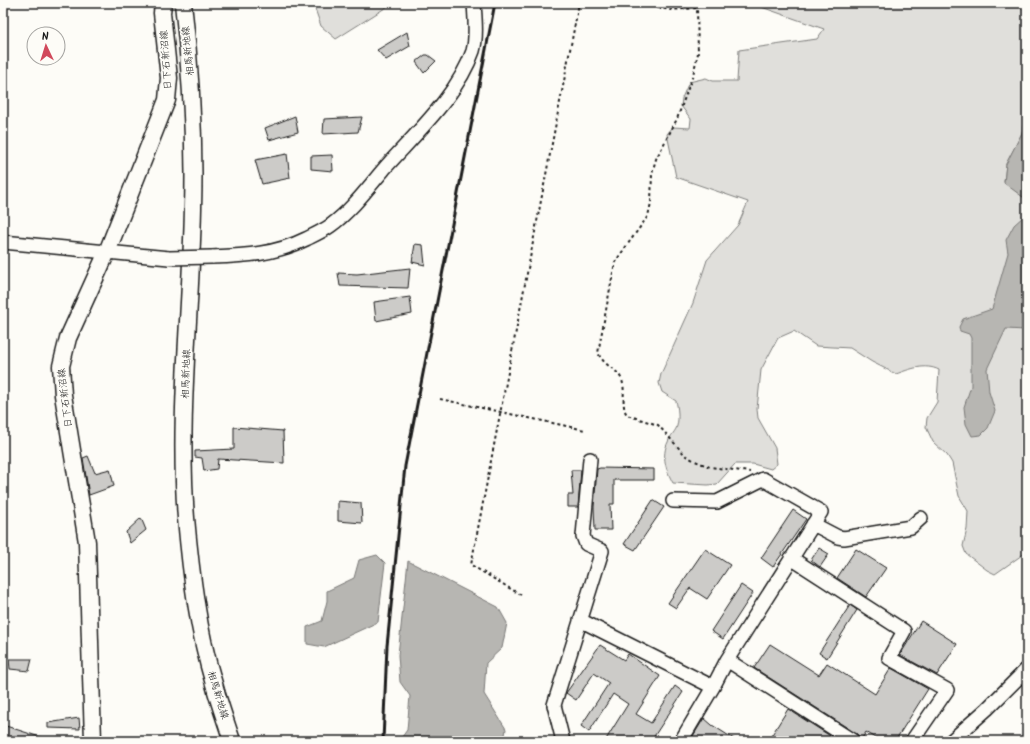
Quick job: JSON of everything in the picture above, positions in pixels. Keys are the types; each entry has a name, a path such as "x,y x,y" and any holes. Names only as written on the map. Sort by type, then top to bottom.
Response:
{"main road":[{"name":"日下石新沼線","path":"93,741 87,542 63,395 60,366 68,338 107,252 167,100 169,78 162,13 163,3"},
{"name":"相馬新地線","path":"183,3 190,65 194,133 193,210 188,303 184,454 186,517 202,637 214,684 232,741"}],"street":[{"path":"3,242 169,258 252,256 279,250 307,239 331,225 356,202 444,101 461,78 473,50 475,20 474,3"},
{"path":"563,741 554,705 602,551 586,544 582,536 590,459"},
{"path":"673,501 717,502 763,479 821,512 790,558 727,660 681,741"},
{"path":"813,524 838,537 844,538 911,527 921,518"},
{"path":"790,558 904,631 889,658 947,690 912,741"},
{"path":"580,620 713,687"},
{"path":"727,660 853,741"},
{"path":"951,741 987,709 1027,669"}],"path":[{"path":"521,595 471,565 579,3"},
{"path":"634,3 670,10 697,8"},
{"path":"698,3 698,53 693,75 677,119 654,166 652,174 651,203 648,216 615,262 598,354 603,363 619,374 622,380 624,409 627,415 658,425 686,456 695,461 710,467 751,472 763,479"},
{"path":"440,399 584,430"}],"shaded area":[{"path":"313,3 393,3 336,39 321,26"},
{"path":"750,3 1027,3 1027,106 1022,133 1006,164 1004,182 1027,200 1027,423 1024,426 1027,438 1027,554 1025,553 995,574 987,570 966,554 963,546 967,529 968,511 959,496 952,463 947,455 933,442 926,427 927,418 937,402 939,370 934,368 923,367 896,374 872,362 850,348 816,346 794,331 778,338 761,370 757,409 758,418 775,448 777,464 771,469 753,464 735,464 717,484 708,485 673,483 668,473 665,463 665,452 669,440 676,428 678,413 676,401 662,392 659,383 661,374 693,303 707,260 738,225 748,202 676,177 667,134 673,127 690,128 691,119 681,106 682,98 689,82 706,78 713,81 737,81 739,50 817,39 824,29"},
{"path":"1027,106 1027,200 1004,183 1006,164 1022,133"},
{"path":"1024,216 1027,216 1027,335 1025,330 1006,329 987,369 989,392 995,411 988,428 981,435 972,436 966,424 964,407 971,386 971,338 969,334 960,331 959,327 963,319 992,309 1008,253 1006,240 1014,225"},
{"path":"377,555 385,563 378,622 324,647 307,644 307,627 322,621 327,601 327,591 354,578 359,560"},
{"path":"408,561 498,607 507,623 502,648 486,663 484,694 506,729 504,741 399,741 407,730 410,696 400,682 398,655"}],"building":[{"path":"407,32 410,46 386,60 377,50"},
{"path":"425,55 428,55 436,61 424,73 416,62"},
{"path":"295,116 298,132 269,140 265,128"},
{"path":"362,117 358,132 323,134 324,119"},
{"path":"287,154 290,178 262,184 255,160"},
{"path":"332,155 333,171 311,169 311,156"},
{"path":"415,244 423,245 425,265 412,262"},
{"path":"410,268 408,288 340,286 338,273 357,274"},
{"path":"410,297 412,314 376,321 374,302"},
{"path":"234,427 283,431 284,463 218,459 217,469 204,471 202,458 195,457 195,451 234,449"},
{"path":"88,456 95,473 110,469 114,486 89,495 83,458"},
{"path":"597,469 654,469 654,480 614,480 614,504 610,504 611,530 595,530 594,507"},
{"path":"571,470 581,470 578,507 568,507 568,495 573,495"},
{"path":"653,500 664,507 635,550 624,544"},
{"path":"338,501 361,503 362,523 338,521"},
{"path":"793,510 806,519 773,567 761,558"},
{"path":"141,518 146,530 130,543 126,532"},
{"path":"819,548 829,554 820,567 811,560"},
{"path":"705,549 730,565 707,599 690,588 676,608 668,603"},
{"path":"856,549 886,568 866,597 837,578"},
{"path":"741,585 753,593 723,639 711,631"},
{"path":"850,605 857,610 827,658 819,653"},
{"path":"921,621 957,644 937,675 900,655"},
{"path":"770,644 819,675 827,663 875,694 891,668 928,689 895,741 881,741 866,732 861,740 857,734 754,668"},
{"path":"600,645 624,660 628,654 660,676 636,714 651,723 675,686 683,692 651,741 605,741 628,704 613,694 589,732 581,726 609,683 594,673 576,700 566,693"},
{"path":"9,659 32,659 29,671 10,669"},
{"path":"788,709 838,741 768,741"},
{"path":"79,718 80,729 48,728 48,723"},
{"path":"704,718 712,725 737,741 690,741"},
{"path":"6,726 46,739 45,741 3,741"}],"railway":[{"path":"383,741 387,646 405,466 495,3"}]}
